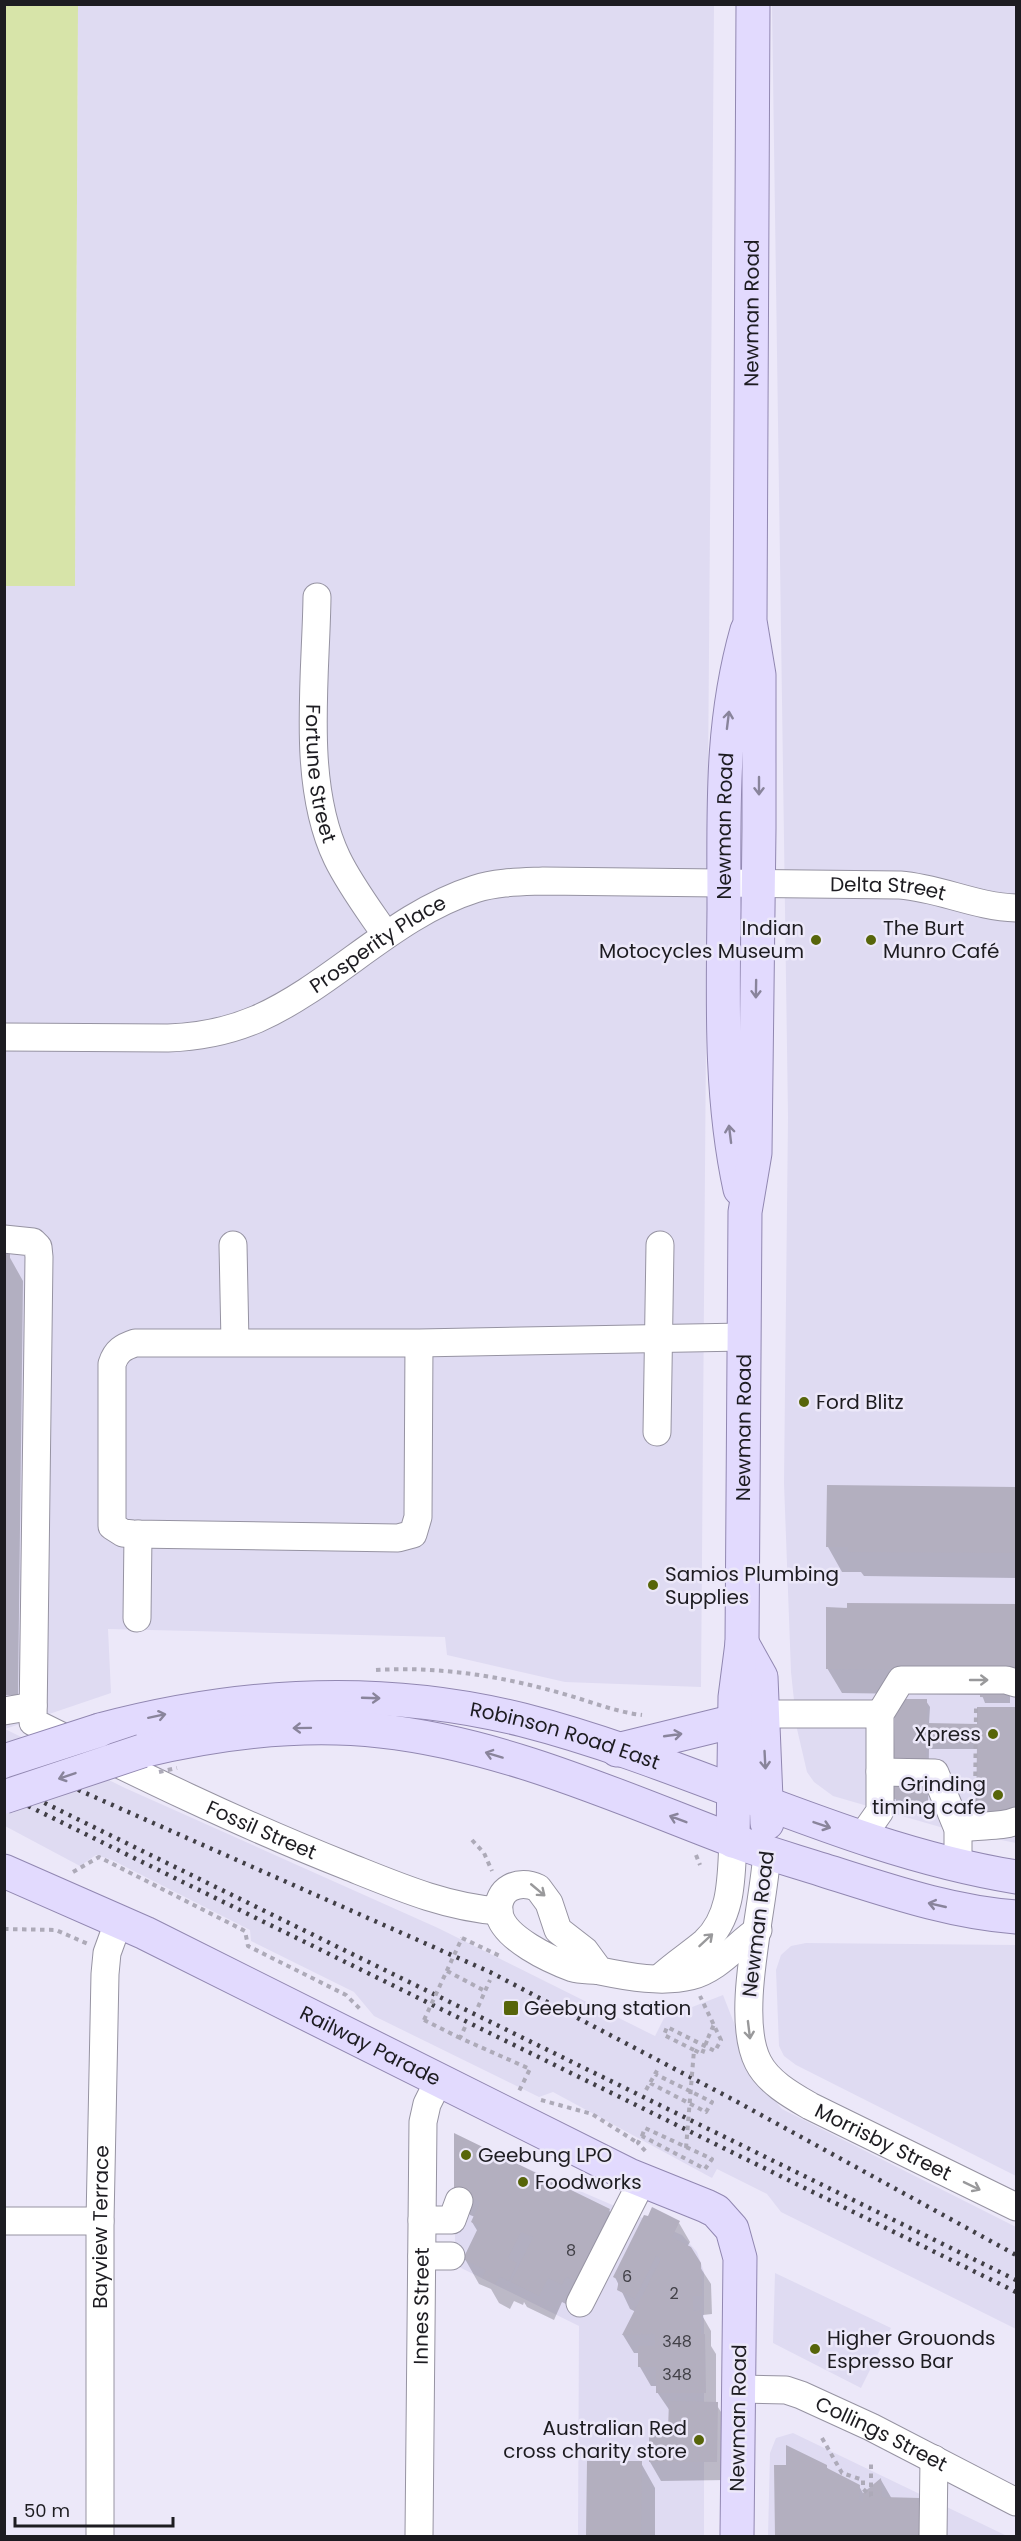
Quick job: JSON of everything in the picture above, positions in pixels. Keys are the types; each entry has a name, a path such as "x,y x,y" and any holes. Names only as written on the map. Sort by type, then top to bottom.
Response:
{"main road":[{"name":"Newman Road","path":"732,1840 734,1791 749,1717 761,1677 742,1643 745,1212 754,1153 758,884 759,675 750,621 753,4"},
{"name":"Newman Road","path":"745,1212 733,1155 724,1074 724,884 727,725 734,675 750,621"},
{"name":"Robinson Road East","path":"4,1761 100,1730 230,1703 296,1698 376,1698 476,1710 567,1733 861,1838 1017,1877"},
{"name":"Newman Road","path":"749,1717 767,1804 767,1852"},
{"path":"617,1750 749,1717"},
{"name":"Robinson Road East","path":"4,1797 142,1751 219,1734 259,1729 339,1728 382,1731 452,1744 523,1764 732,1840 912,1899 1017,1917"},
{"name":"Railway Parade","path":"4,1871 118,1920 642,2181 717,2211 732,2229"},
{"name":"Newman Road","path":"732,2229 740,2258 737,2536"}],"street":[{"name":"Fortune Street","path":"317,597 314,759 320,806 337,857 386,935"},
{"name":"Prosperity Place","path":"4,1037 168,1038 213,1033 257,1019 282,1006 386,935 438,904 493,885 543,881 758,884"},
{"name":"Delta Street","path":"758,884 915,886 989,906 1017,908"},
{"path":"4,1239 33,1242 38,1247 39,1257 33,1714 4,1711"},
{"path":"233,1245 235,1342"},
{"path":"657,1432 660,1245"},
{"path":"419,1343 418,1517 413,1533 398,1538 138,1534 123,1533 112,1526 110,1521 112,1364 115,1355 123,1347 135,1343 419,1343 744,1337"},
{"path":"137,1618 138,1534"},
{"path":"861,1838 880,1811 880,1714 901,1680 1006,1680 1017,1683"},
{"name":"Fossil Street","path":"33,1714 223,1814 321,1856 446,1903 499,1911"},
{"path":"749,1717 880,1714"},
{"path":"880,1772 935,1773 967,1819 976,1824 1008,1825 1017,1821"},
{"path":"958,1864 967,1819"},
{"path":"661,1977 705,1941 721,1919 731,1886 732,1840"},
{"name":"Newman Road","path":"759,2064 752,2046 747,2010 759,1930 767,1852"},
{"path":"599,1970 585,1951 558,1930 553,1922 549,1903 538,1888 519,1883 509,1887 502,1896 499,1911 501,1922 508,1931 521,1941 575,1969 599,1970 626,1977 690,1976 706,1970 759,1930"},
{"name":"Bayview Terrace","path":"100,2536 100,2221 105,1974 107,1953 118,1920"},
{"name":"Morrisby Street","path":"759,2064 787,2092 810,2106 1017,2207"},
{"name":"Innes Street","path":"419,2536 423,2122 427,2104 439,2080"},
{"path":"580,2303 642,2181"},
{"path":"422,2220 452,2220 459,2201"},
{"path":"4,2221 100,2221"},
{"path":"422,2256 451,2256"},
{"name":"Collings Street","path":"739,2389 772,2389 801,2395 1017,2502"},
{"path":"933,2536 934,2460"}],"path":[{"path":"967,1819 976,1708"},
{"path":"177,1768 185,1766"},
{"path":"472,1840 483,1853 492,1871"},
{"path":"692,1850 700,1865"},
{"path":"63,1868 74,1872 99,1857 245,1931 248,1946 346,1995 356,2002 364,2014"},
{"path":"4,1929 56,1930 107,1953"},
{"path":"502,1957 462,1938 424,2020 530,2068 518,2094"},
{"path":"447,1971 485,1991"},
{"path":"478,2007 490,1980"},
{"path":"698,1993 715,2022 721,2040 715,2051 667,2026 664,2035 702,2054 708,2038 715,2022"},
{"path":"460,2038 465,2027"},
{"path":"686,2148 694,2050"},
{"path":"646,2090 659,2067"},
{"path":"650,2083 706,2112 712,2102 655,2074"},
{"path":"509,2089 524,2096"},
{"path":"537,2099 592,2114 638,2143"},
{"path":"642,2136 645,2128 712,2159 705,2169 656,2143"},
{"path":"822,2438 842,2473 863,2480 862,2489 871,2496 871,2463"}],"shaded area":[{"path":"78,5 714,5 701,1687 565,1682 447,1655 445,1637 108,1629 111,1693 5,1729 125,1788 438,1928 655,2036 664,2018 723,1995 756,2079 782,2109 1016,2227 1016,2329 781,2212 767,2194 717,2169 712,2178 553,2092 539,2097 374,2016 354,1992 251,1941 250,1930 112,1860 96,1855 80,1866 5,1826 4,586 75,586"},
{"path":"772,5 1016,5 1016,1843 947,1829 833,1796 814,1782 807,1772 797,1729 791,1672 784,1483 788,1117"},
{"path":"806,1943 1016,1945 1016,2176 796,2065 784,2056 779,2046 776,1970 781,1955 791,1946"},
{"path":"455,2137 682,2235 697,2252 704,2272 704,2536 578,2536 579,2326 455,2265"},
{"path":"775,2273 891,2328 861,2388 773,2343"},
{"path":"793,2433 1007,2536 768,2536 770,2453 776,2438"}],"green space":[{"path":"5,4 78,5 75,586 5,586"}],"building":[{"path":"4,1254 10,1254 7,1529 4,1529"},
{"path":"827,1485 1016,1487 1016,1553 848,1552 848,1547 826,1547"},
{"path":"847,1603 1016,1604 1016,1671 826,1669 826,1607 847,1608"},
{"path":"980,1688 1007,1688 1007,1698 980,1697"},
{"path":"895,1699 927,1699 927,1723 977,1724 977,1707 1016,1707 1016,1801 1008,1810 995,1810 995,1817 976,1817 977,1744 926,1744 925,1799 893,1799"},
{"path":"454,2133 610,2209 575,2281 566,2277 562,2285 548,2278 539,2296 511,2282 533,2237 521,2232 508,2258 517,2263 509,2281 500,2277 495,2284 482,2278 486,2270 463,2259 479,2226 471,2222 480,2202 454,2190"},
{"path":"652,2207 680,2221 672,2237 691,2247 701,2263 702,2296 693,2296 693,2311 701,2310 701,2334 705,2334 706,2393 656,2393 656,2367 638,2367 638,2346 655,2346 655,2334 622,2335 661,2259 656,2256 635,2299 617,2290 619,2280 613,2277 644,2215 648,2216"},
{"path":"669,2401 718,2402 717,2462 649,2462 649,2430 668,2430"},
{"path":"786,2445 827,2465 827,2468 860,2485 859,2500 863,2502 863,2493 881,2478 882,2497 920,2498 920,2536 775,2536 774,2465 786,2465"},
{"path":"587,2461 642,2461 641,2536 586,2536"}],"railway":[{"path":"4,1757 490,1972 732,2099 1016,2255"},
{"path":"4,1783 1016,2280"},
{"path":"4,1794 1016,2292"}],"place":[{"name":"Indian Motocycles Museum","path":"816,940"},
{"name":"The Burt Munro Café","path":"871,940"},
{"name":"Ford Blitz","path":"804,1402"},
{"name":"Samios Plumbing Supplies","path":"653,1585"},
{"name":"Xpress","path":"993,1734"},
{"name":"Grinding timing cafe","path":"998,1795"},
{"name":"Geebung station","path":"511,2008"},
{"name":"Geebung LPO","path":"466,2155"},
{"name":"Foodworks","path":"523,2182"},
{"name":"Higher Grouonds Espresso Bar","path":"815,2349"},
{"name":"Australian Red cross charity store","path":"699,2440"}]}
